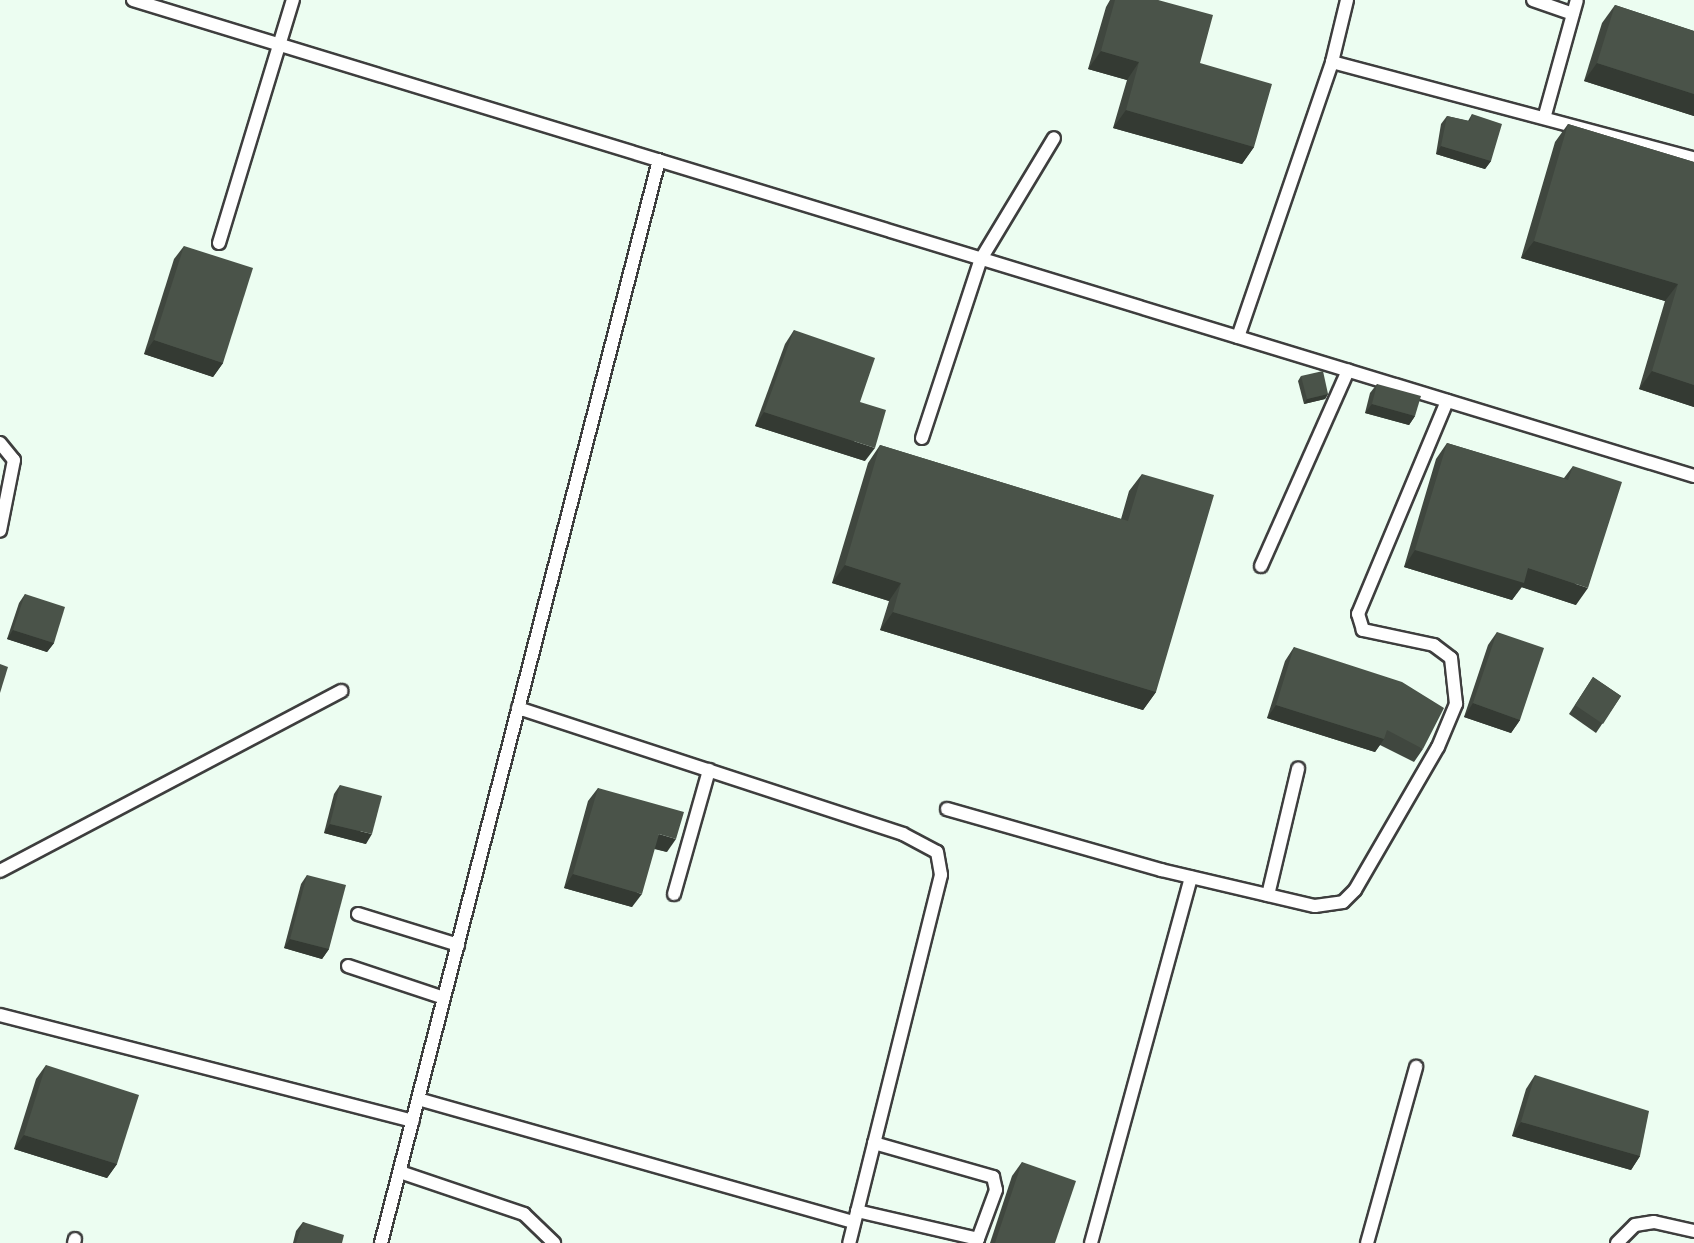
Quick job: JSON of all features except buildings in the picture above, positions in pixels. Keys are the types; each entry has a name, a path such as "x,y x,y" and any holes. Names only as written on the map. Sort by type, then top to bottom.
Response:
{"lane":[{"path":"133,0 1694,476"},
{"path":"219,243 293,0"},
{"path":"1238,337 1332,62 1347,0"},
{"path":"1533,0 1573,14"},
{"path":"1545,115 1577,0"},
{"path":"1332,62 1545,115 1694,158"},
{"path":"922,438 981,259 1054,138"},
{"path":"381,1243 659,160"},
{"path":"1261,566 1348,371"},
{"path":"947,809 1191,877 1268,895 1329,907 1355,890 1438,747 1456,704 1451,658 1434,645 1363,630 1358,614 1447,401"},
{"path":"0,443 14,460 0,531"},
{"path":"0,871 342,691"},
{"path":"518,708 903,834 937,852 941,875 849,1243"},
{"path":"1268,895 1298,769"},
{"path":"674,894 709,770"},
{"path":"1091,1243 1191,877"},
{"path":"358,914 458,945"},
{"path":"348,966 444,998"},
{"path":"0,1015 413,1121"},
{"path":"1367,1243 1416,1067"},
{"path":"418,1099 856,1216 977,1241 996,1190 993,1177 874,1143"},
{"path":"400,1172 524,1214 554,1243"},
{"path":"1617,1243 1635,1225 1654,1222 1694,1231"}]}
